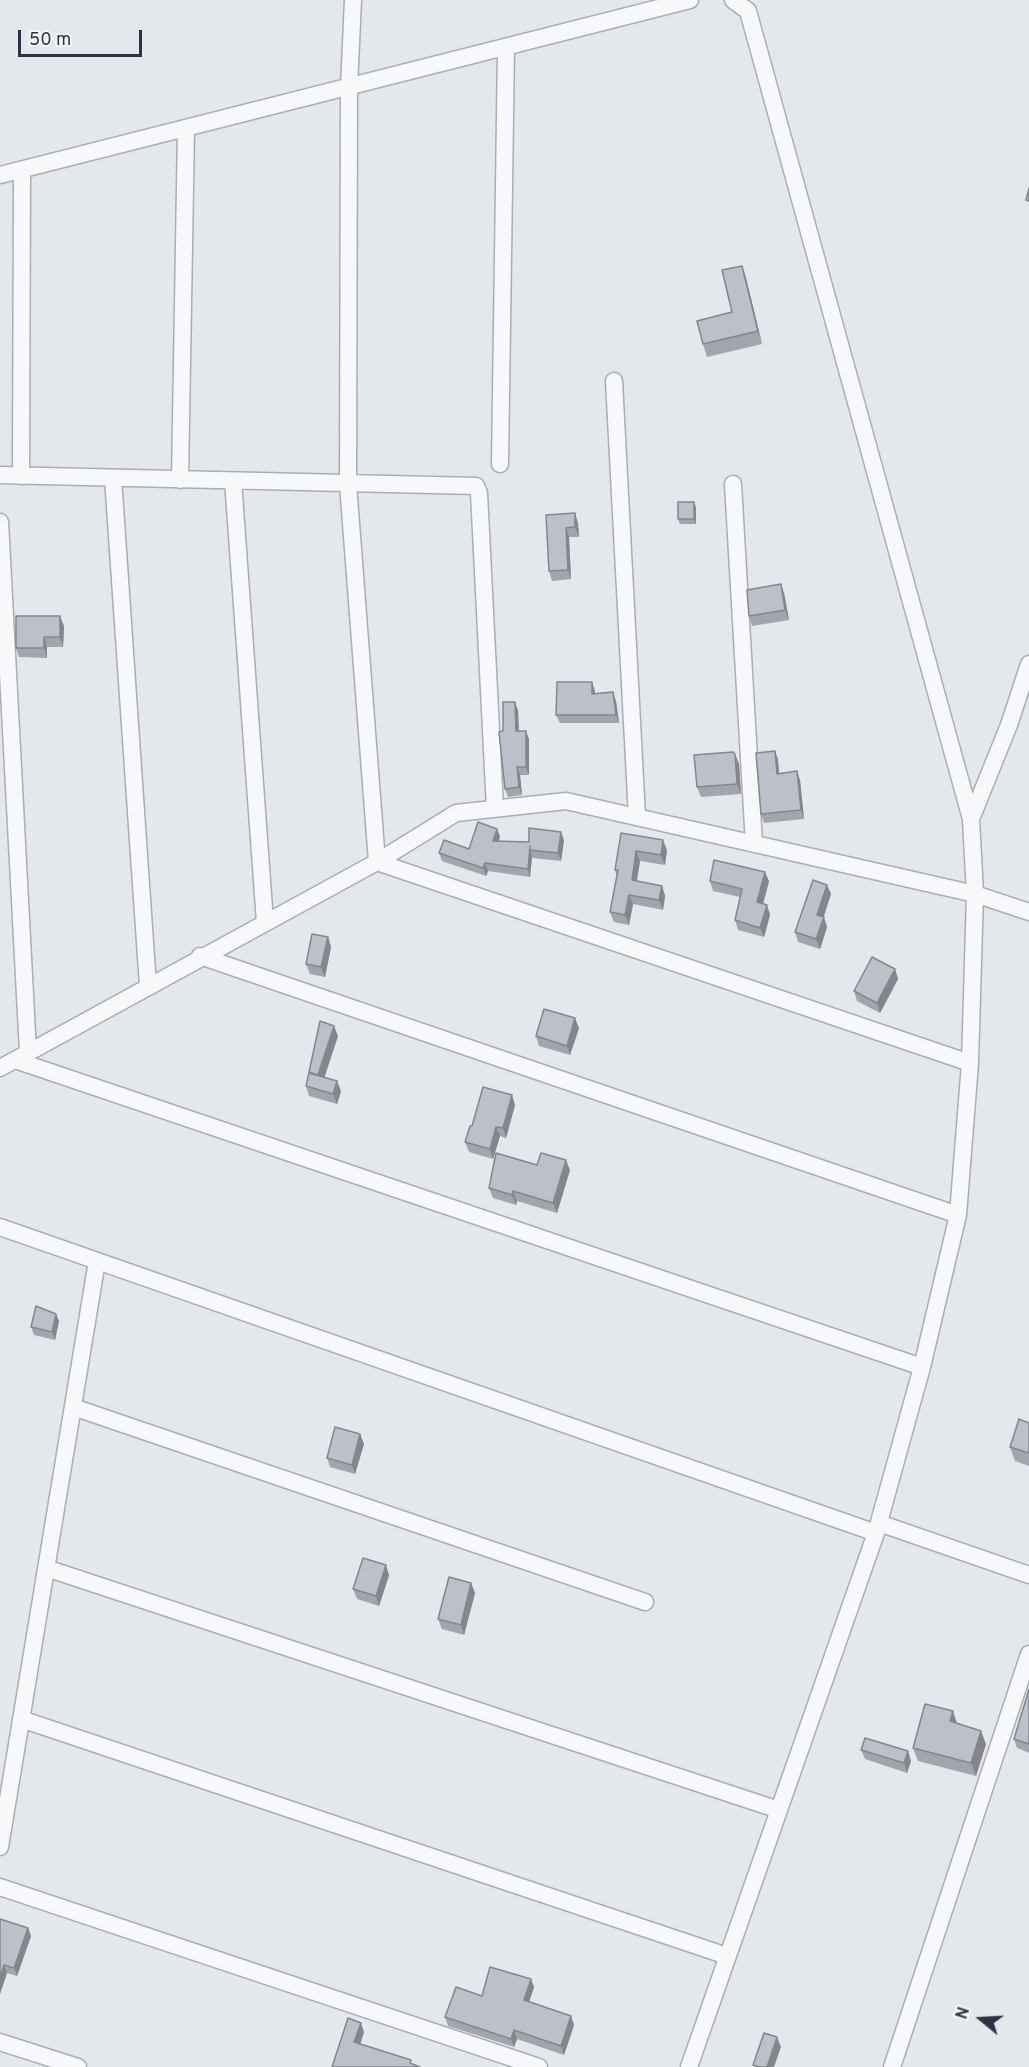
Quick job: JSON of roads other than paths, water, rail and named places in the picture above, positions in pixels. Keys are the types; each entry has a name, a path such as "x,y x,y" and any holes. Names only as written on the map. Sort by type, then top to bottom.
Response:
{"street":[{"path":"352,0 348,87 348,484 377,862"},
{"path":"0,176 690,0"},
{"path":"689,2067 878,1528 922,1367 958,1215 970,1063 975,894 970,819 748,11 734,0"},
{"path":"500,464 506,47"},
{"path":"180,480 186,129"},
{"path":"21,476 22,171"},
{"path":"614,381 637,817"},
{"path":"0,475 476,486 480,493 495,809"},
{"path":"112,478 148,986"},
{"path":"233,481 265,922"},
{"path":"733,484 754,844"},
{"path":"0,522 22,1056"},
{"path":"970,819 1009,725 1029,664"},
{"path":"0,1068 200,956 377,862 456,813 566,801 975,894 1029,912"},
{"path":"377,862 970,1063"},
{"path":"200,956 958,1215"},
{"path":"22,1056 922,1367"},
{"path":"0,1227 878,1528 1029,1575"},
{"path":"0,1847 97,1261"},
{"path":"73,1407 645,1602"},
{"path":"46,1568 779,1810"},
{"path":"892,2067 1029,1654"},
{"path":"21,1719 727,1956"},
{"path":"0,1887 539,2067"},
{"path":"0,2042 78,2067"}]}
